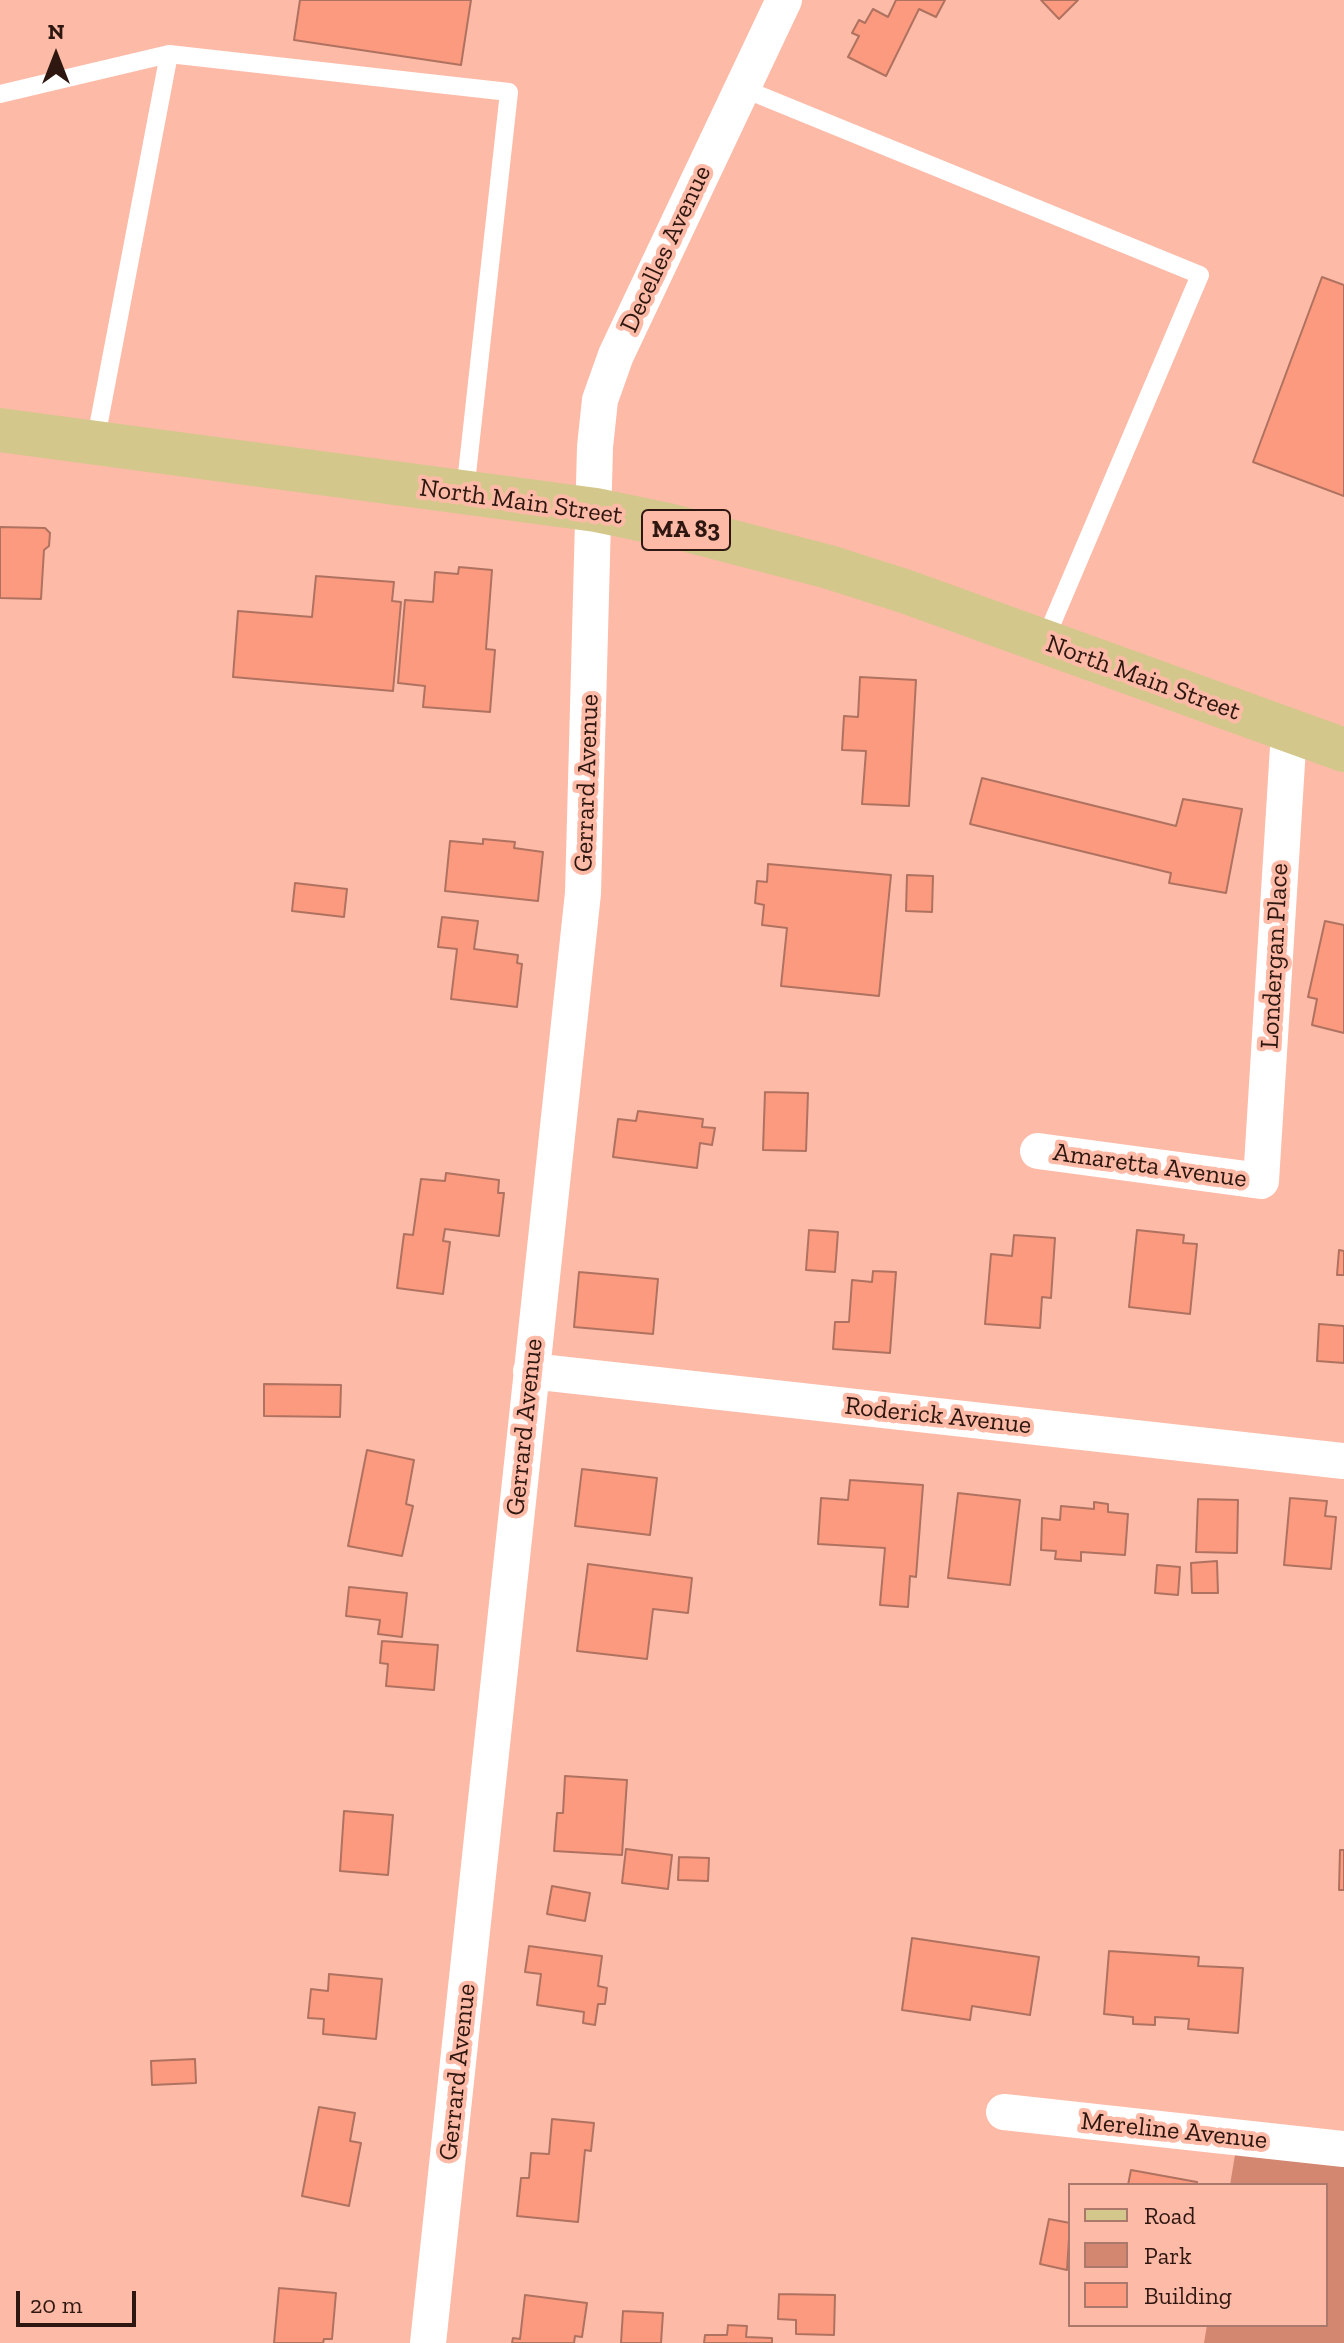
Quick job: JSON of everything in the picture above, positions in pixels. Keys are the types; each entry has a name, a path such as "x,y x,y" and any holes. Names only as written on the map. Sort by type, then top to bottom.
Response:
{"main road":[{"name":"North Main Street","path":"0,430 596,510 829,567 1344,750"}],"street":[{"name":"Decelles Avenue","path":"596,510 600,400 616,355 784,0"},
{"name":"Gerrard Avenue","path":"428,2343 583,893 596,510"},
{"name":"Londergan Place","path":"1261,1181 1289,731"},
{"name":"Amaretta Avenue","path":"1038,1151 1261,1181"},
{"name":"Roderick Avenue","path":"531,1371 1344,1461"},
{"name":"Mereline Avenue","path":"1004,2112 1344,2149"}],"lane":[{"path":"95,443 169,54"},
{"path":"0,94 169,54 509,92 465,493"},
{"path":"742,88 1200,275 1044,642"}],"green space":[{"path":"1238,2137 1344,2155 1344,2343 1204,2343 1207,2327 1328,2327 1328,2183 1230,2183"}],"building":[{"path":"300,0 471,0 461,65 294,40"},
{"path":"896,0 945,0 936,17 919,9 886,76 848,57 859,36 852,33 859,20 865,23 873,9 888,17"},
{"path":"1041,0 1078,0 1059,19"},
{"path":"1322,277 1344,285 1344,496 1253,462"},
{"path":"0,527 45,528 50,533 49,546 44,550 41,599 0,598"},
{"path":"459,567 492,570 486,649 495,650 490,712 423,707 425,686 398,683 405,600 433,602 435,572 458,574"},
{"path":"316,576 394,582 392,601 401,602 393,691 233,677 238,611 312,617"},
{"path":"860,677 916,680 909,806 862,804 866,751 842,750 844,716 858,717"},
{"path":"982,778 1176,826 1183,799 1242,809 1226,893 1169,883 1171,873 970,824"},
{"path":"483,839 515,842 514,848 543,852 538,901 445,891 450,841 483,844"},
{"path":"768,864 891,875 879,996 781,986 787,928 762,925 764,905 755,903 757,881 767,882"},
{"path":"907,875 933,876 932,912 906,911"},
{"path":"295,883 347,889 344,917 292,911"},
{"path":"442,917 478,921 474,949 518,955 517,963 522,964 517,1007 451,999 457,949 438,947"},
{"path":"1325,921 1344,925 1344,1033 1312,1025 1317,999 1308,997"},
{"path":"765,1092 808,1093 806,1151 763,1150"},
{"path":"638,1111 703,1119 702,1127 715,1128 712,1145 700,1143 697,1168 613,1157 618,1119 636,1121"},
{"path":"446,1173 499,1180 498,1193 504,1193 499,1236 445,1229 443,1241 450,1242 443,1294 397,1288 404,1234 413,1235 421,1179 445,1181"},
{"path":"809,1230 838,1232 835,1272 806,1270"},
{"path":"1137,1230 1184,1235 1183,1243 1197,1244 1190,1314 1129,1307"},
{"path":"1014,1235 1055,1238 1051,1298 1042,1297 1040,1328 985,1324 991,1254 1012,1256"},
{"path":"1339,1250 1344,1251 1344,1275 1337,1275"},
{"path":"873,1271 896,1272 890,1353 833,1349 835,1322 849,1322 852,1280 872,1282"},
{"path":"579,1272 658,1279 653,1334 574,1327"},
{"path":"1319,1324 1344,1326 1344,1363 1317,1361"},
{"path":"264,1384 341,1385 340,1417 264,1416"},
{"path":"367,1450 414,1460 406,1504 413,1506 402,1556 348,1546"},
{"path":"582,1469 657,1478 650,1535 575,1526"},
{"path":"850,1480 923,1485 916,1577 910,1576 908,1607 880,1605 885,1548 818,1544 821,1498 848,1500"},
{"path":"958,1493 1020,1500 1010,1585 948,1578"},
{"path":"1290,1498 1327,1501 1325,1516 1336,1517 1331,1569 1284,1565"},
{"path":"1198,1499 1238,1500 1237,1553 1196,1552"},
{"path":"1094,1502 1108,1504 1108,1512 1128,1514 1125,1555 1081,1552 1081,1561 1055,1559 1056,1551 1041,1550 1042,1518 1060,1520 1061,1506 1094,1509"},
{"path":"1217,1561 1218,1593 1192,1593 1191,1563"},
{"path":"588,1564 692,1578 688,1613 653,1609 647,1659 577,1651"},
{"path":"1157,1565 1180,1567 1178,1595 1155,1593"},
{"path":"349,1587 407,1593 402,1637 378,1634 380,1620 346,1616"},
{"path":"382,1641 438,1645 434,1690 386,1686 388,1664 380,1663"},
{"path":"565,1776 627,1780 622,1855 554,1851 557,1813 563,1813"},
{"path":"344,1811 393,1815 388,1875 340,1871"},
{"path":"626,1849 672,1855 668,1889 622,1883"},
{"path":"1340,1850 1344,1850 1344,1890 1339,1890"},
{"path":"679,1857 709,1858 708,1881 678,1880"},
{"path":"552,1886 590,1893 585,1921 547,1914"},
{"path":"912,1938 1039,1957 1030,2015 972,2006 970,2020 902,2010"},
{"path":"529,1946 602,1956 598,1986 607,1988 605,2004 598,2004 595,2025 583,2023 584,2012 537,2005 541,1974 525,1972"},
{"path":"1109,1951 1199,1957 1198,1966 1243,1968 1238,2033 1188,2029 1189,2019 1155,2017 1155,2025 1133,2024 1133,2017 1104,2014"},
{"path":"329,1974 382,1979 376,2039 323,2034 324,2019 308,2018 311,1989 328,1991"},
{"path":"195,2059 196,2083 152,2085 151,2061"},
{"path":"319,2107 355,2113 350,2141 361,2143 349,2206 302,2196"},
{"path":"552,2119 594,2123 591,2151 585,2150 578,2222 517,2216 521,2178 529,2178 531,2153 549,2154"},
{"path":"1131,2170 1197,2182 1197,2183 1128,2183"},
{"path":"1049,2219 1068,2223 1067,2270 1040,2264"},
{"path":"279,2288 336,2293 332,2339 324,2339 323,2343 274,2343"},
{"path":"779,2294 835,2295 834,2335 796,2334 796,2320 778,2319"},
{"path":"525,2295 587,2303 582,2337 575,2336 574,2343 512,2343 513,2338 520,2339"},
{"path":"623,2311 663,2313 661,2343 621,2343"},
{"path":"728,2325 747,2326 746,2337 772,2338 772,2343 704,2343 705,2335 727,2335"}]}
